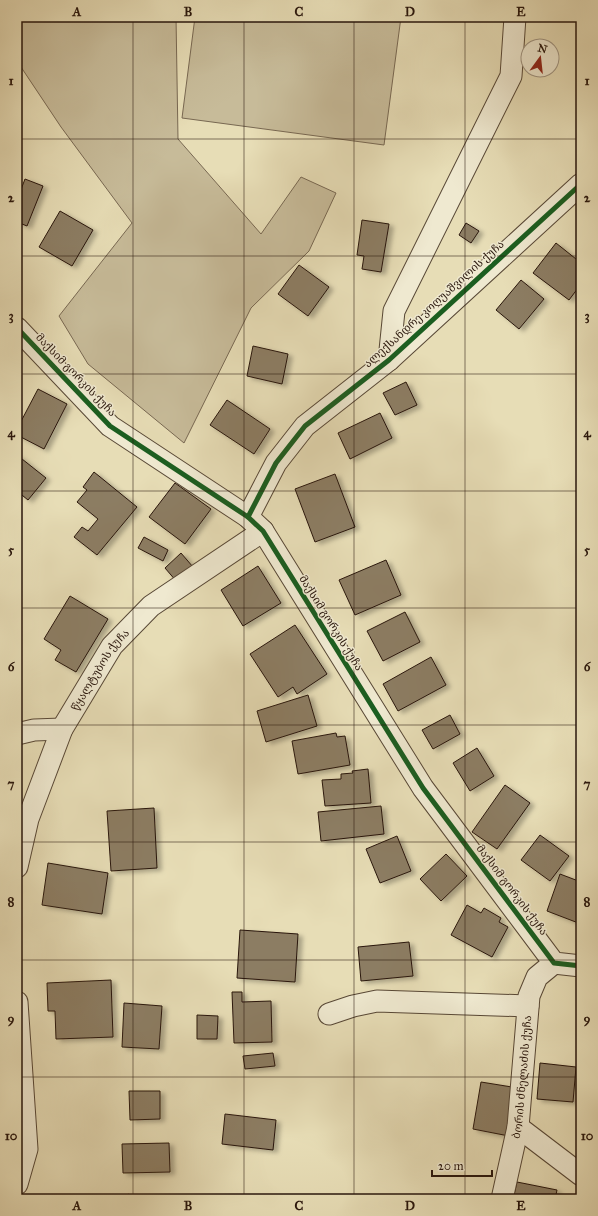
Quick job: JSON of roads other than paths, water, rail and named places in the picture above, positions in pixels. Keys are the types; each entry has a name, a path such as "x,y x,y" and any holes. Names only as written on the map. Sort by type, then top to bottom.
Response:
{"street":[{"path":"389,360 394,311 511,76 515,17"},
{"name":"ალექსანდრე კოღუაშვილის ქუჩა","path":"255,524 276,463 305,426 389,360 581,184"},
{"name":"მაქსიმ გორკის ქუჩა","path":"17,328 110,426 255,524 423,788 554,962"},
{"name":"წყალტუბოს ქუჩა","path":"17,867 28,819 62,729 112,646 146,611 255,524"},
{"path":"17,734 34,730 62,729"},
{"path":"554,962 581,966"},
{"name":"ბორის ძნელაძის ქუჩა","path":"502,1199 518,1127 529,996 537,976 554,962"},
{"path":"329,1014 377,1001 528,1006"},
{"path":"17,1002 18,1038 27,1149 17,1184"},
{"path":"518,1127 581,1175"}]}
